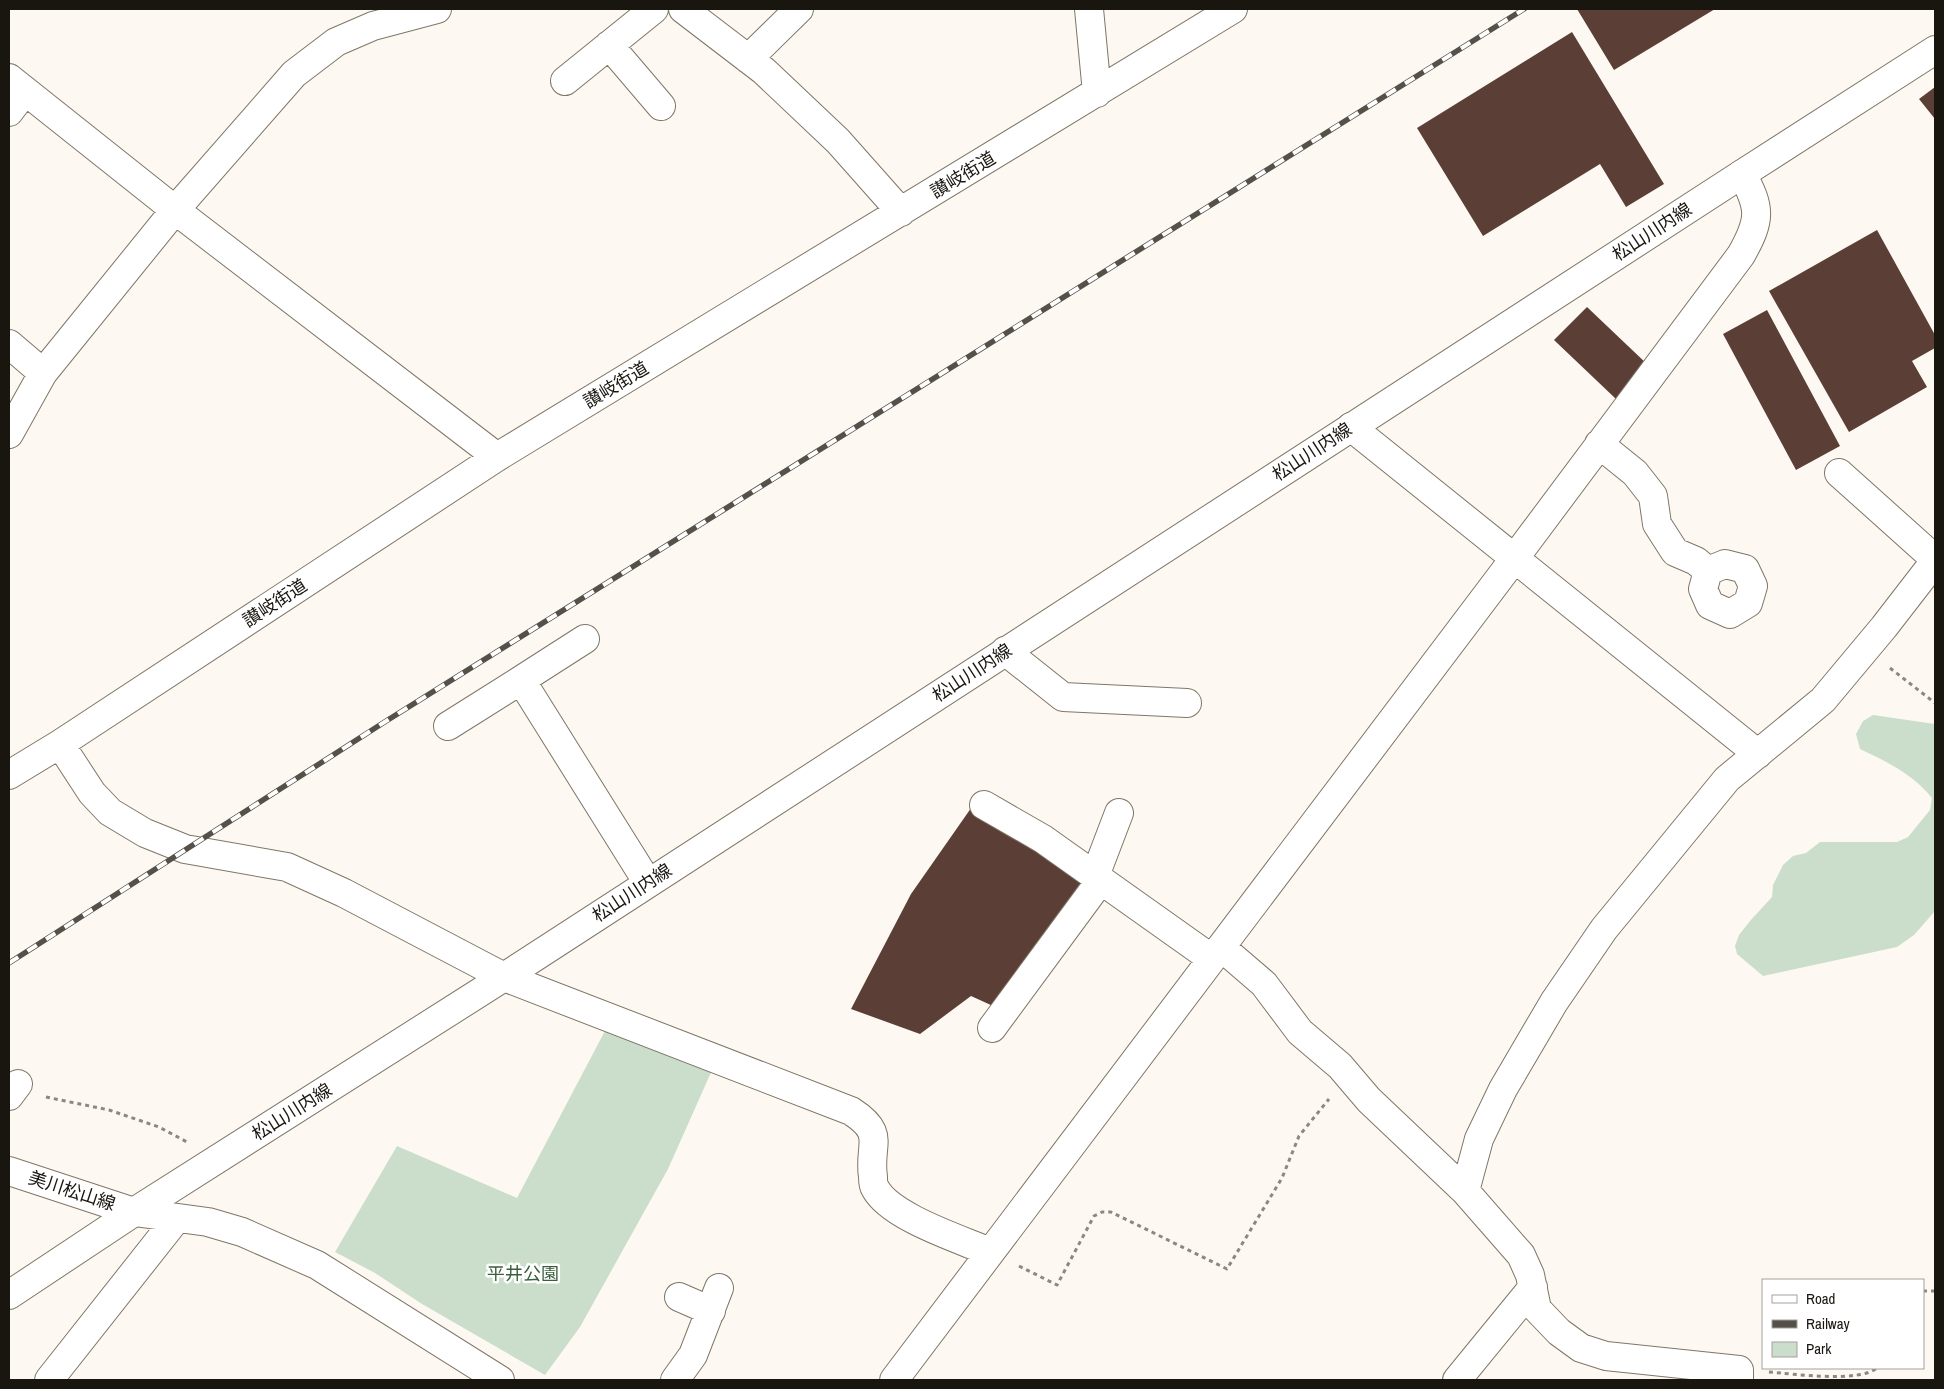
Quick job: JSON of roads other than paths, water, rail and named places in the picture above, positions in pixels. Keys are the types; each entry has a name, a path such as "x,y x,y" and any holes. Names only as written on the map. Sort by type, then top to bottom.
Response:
{"street":[{"path":"9,434 43,373 175,210 294,74 336,42 373,26 437,9"},
{"path":"565,81 654,9"},
{"path":"683,9 764,71 838,141 901,212"},
{"path":"748,59 799,9"},
{"path":"1089,9 1097,93"},
{"name":"讃岐街道","path":"9,775 60,744 497,457 1233,9"},
{"path":"609,45 661,106"},
{"name":"松山川内線","path":"9,1295 134,1212 504,977 1935,50"},
{"path":"14,94 175,210 497,457"},
{"path":"894,1380 1514,559 1741,254 1753,234 1757,214 1753,195 1742,174"},
{"path":"9,344 43,373"},
{"path":"1351,427 1758,754"},
{"path":"1599,444 1635,473 1653,496 1657,524 1676,552 1696,561 1708,571"},
{"path":"1465,1191 1479,1139 1503,1089 1554,1002 1604,929 1727,779 1823,700 1865,650 1935,560 1839,473"},
{"path":"448,726 585,639"},
{"path":"1005,652 1063,697 1187,704"},
{"path":"521,680 648,883"},
{"path":"60,744 92,793 110,812 145,833 185,849 287,867 344,893 504,977 851,1111 864,1119 871,1128 875,1144 871,1166 874,1188 888,1204 909,1218 990,1252"},
{"path":"984,805 1043,839 1098,878 1264,984 1300,1032 1340,1066 1369,1100 1465,1191 1521,1255 1533,1287 1538,1309 1559,1332 1581,1348 1606,1356 1739,1375"},
{"path":"992,1028 1098,878 1119,812"},
{"name":"美川松山線","path":"9,1171 134,1212 208,1222 242,1232 317,1265 500,1380"},
{"path":"49,1380 177,1218"},
{"path":"1457,1380 1533,1287"},
{"path":"675,1380 693,1355 715,1300 679,1297"}],"railway":[{"path":"9,963 383,723 1524,9"}],"park label":[{"name":"平井公園","path":"523,1274"}]}
